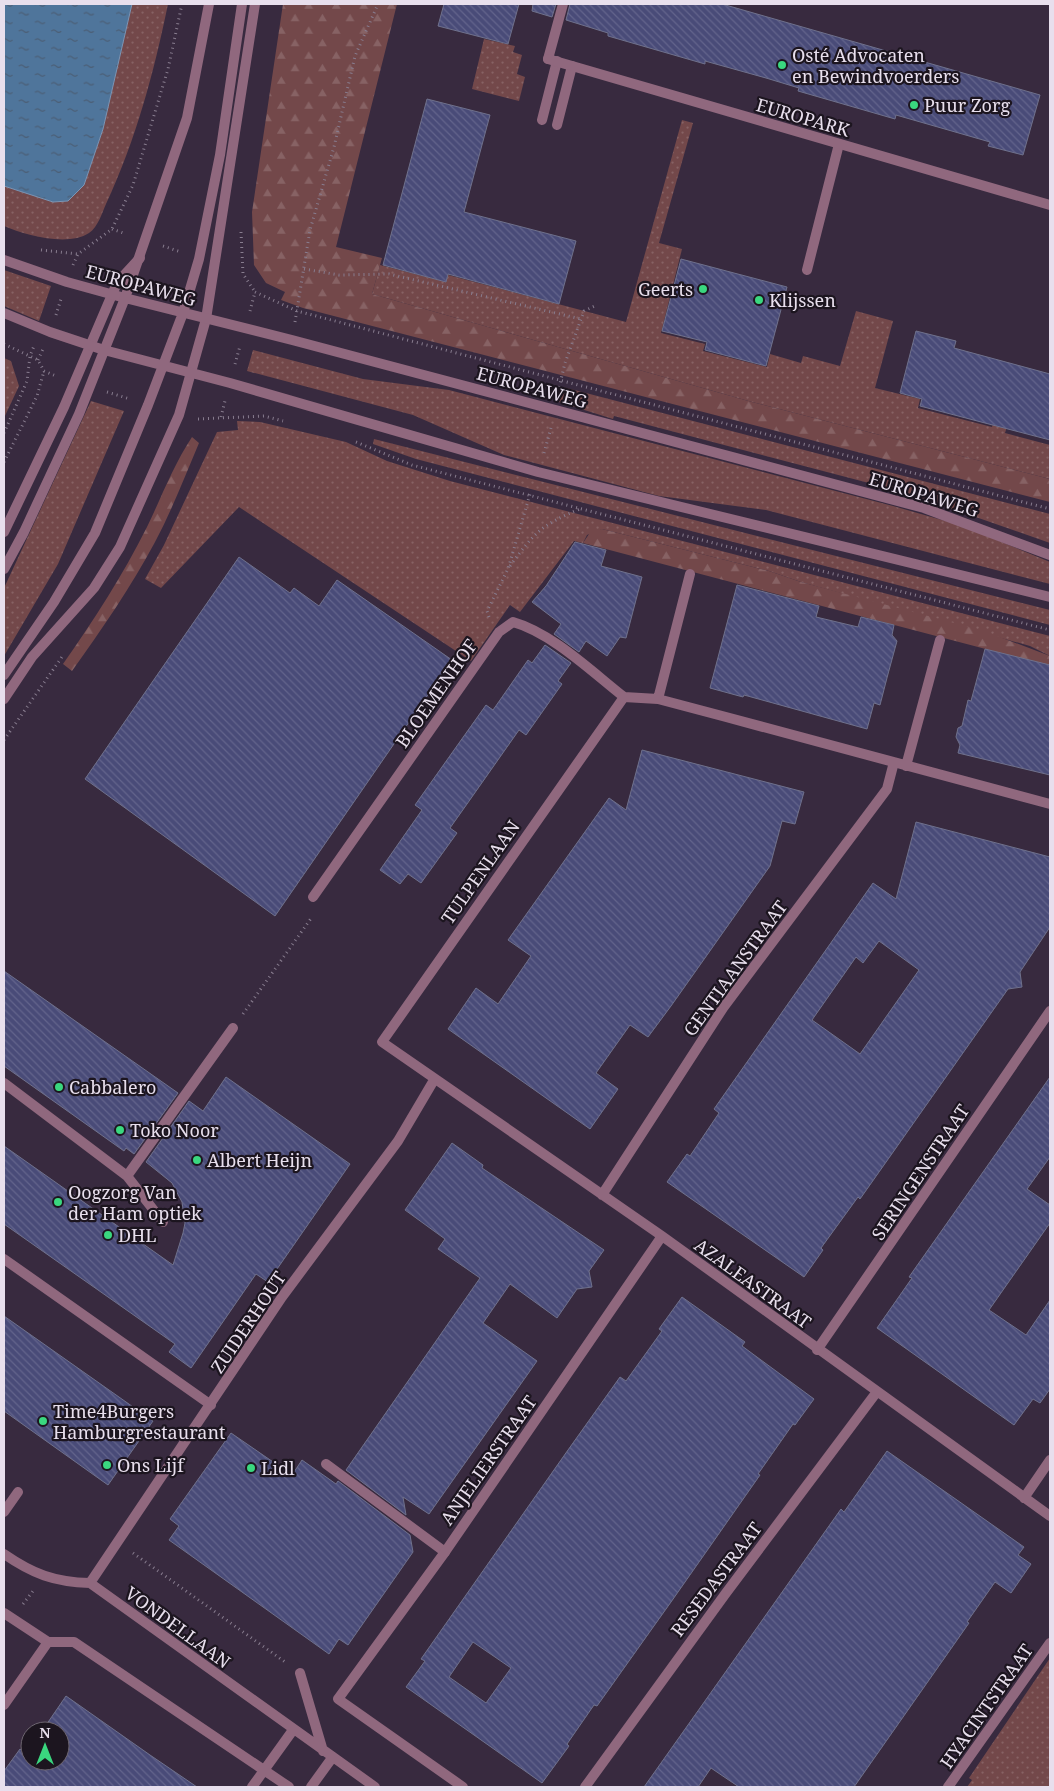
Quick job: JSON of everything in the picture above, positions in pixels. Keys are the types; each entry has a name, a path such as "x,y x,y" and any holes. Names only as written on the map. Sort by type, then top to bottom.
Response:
{"street":[{"path":"4,569 24,532 79,414 140,258 186,118 209,4"},
{"path":"4,675 54,602 94,533 183,313 199,259 220,155 242,4"},
{"path":"4,699 32,657 94,588 120,547 179,415 206,319 255,4"},
{"path":"542,120 563,4"},
{"name":"EUROPARK","path":"552,60 1050,205"},
{"path":"557,125 572,66"},
{"path":"807,270 839,144"},
{"path":"4,532 64,407 111,294 126,270 140,258"},
{"name":"EUROPAWEG","path":"4,260 67,282 125,298 292,340 924,508 1050,555"},
{"path":"4,313 41,329 90,346 162,367 230,383 538,472 1050,597"},
{"path":"658,700 690,574"},
{"name":"BLOEMENHOF","path":"313,897 499,632 514,622 527,626 550,641 624,697"},
{"path":"906,766 940,640"},
{"path":"624,697 658,700 1050,804"},
{"name":"TULPENLAAN","path":"434,1080 382,1042 624,697"},
{"name":"GENTIAANSTRAAT","path":"602,1195 723,1008 886,789 894,762"},
{"name":"SERINGENSTRAAT","path":"817,1350 1050,1011"},
{"path":"127,1176 233,1028"},
{"name":"AZALEASTRAAT","path":"434,1080 662,1236 876,1393 1050,1516"},
{"name":"ZUIDERHOUT","path":"90,1583 211,1405 282,1296 398,1141 434,1080"},
{"path":"4,1082 127,1176 164,1222"},
{"name":"ANJELIERSTRAAT","path":"463,1787 338,1699 444,1552 662,1236"},
{"path":"4,1259 211,1405"},
{"name":"RESEDASTRAAT","path":"585,1787 726,1593 876,1393"},
{"path":"1024,1498 1050,1460"},
{"path":"326,1464 444,1552"},
{"path":"4,1512 18,1492"},
{"path":"4,1554 26,1570 43,1576 72,1583 90,1583"},
{"name":"VONDELLAAN","path":"90,1583 375,1787"},
{"path":"4,1613 48,1642 74,1642 289,1787"},
{"path":"4,1705 48,1642"},
{"name":"HYACINTSTRAAT","path":"948,1787 1050,1644"},
{"path":"300,1672 323,1751"},
{"path":"252,1787 293,1730"},
{"path":"311,1787 332,1758"}],"path":[{"path":"67,282 78,254 112,229 136,176 168,69 182,4"},
{"path":"292,340 310,230 334,147 355,56 378,4"},
{"path":"112,229 199,259"},
{"path":"216,264 243,274"},
{"path":"304,269 339,274 389,274 581,319"},
{"name":"EUROPAWEG","path":"244,329 256,292 297,311 1050,509"},
{"path":"560,381 584,311 597,305"},
{"path":"4,433 27,380 30,356 41,329"},
{"path":"221,417 244,329"},
{"path":"4,462 37,396 44,372"},
{"path":"203,418 264,416 291,423"},
{"path":"499,632 487,611 508,569 552,425"},
{"path":"348,439 412,465 1050,630"},
{"path":"508,569 538,529 554,519 582,508"},
{"path":"233,1028 317,910"},
{"name":"VONDELLAAN","path":"117,1542 300,1672"},
{"path":"13,1619 43,1576"}],"green space":[{"path":"132,4 168,4 157,55 135,131 117,180 97,224 89,233 70,239 35,236 4,226 4,186 53,202 68,201 84,185 103,129"},
{"path":"283,4 397,4 336,247 382,258 372,294 752,402 1050,479 1050,502 303,308 281,300 285,292 266,283 254,265 252,212"},
{"path":"484,39 515,46 513,52 522,55 517,74 525,77 519,101 472,89"},
{"path":"682,120 693,123 659,243 682,249 661,333 705,344 703,351 767,367 770,354 801,363 803,356 840,366 856,311 893,321 875,388 920,399 918,408 992,427 994,420 1008,423 1005,433 1050,445 1050,479 752,402 372,294 380,265 446,282 448,275 626,322"},
{"path":"4,270 51,286 39,321 4,306"},
{"path":"253,350 363,379 449,390 963,526 1050,562 1050,584 766,510 659,496 504,455 413,415 247,371"},
{"path":"4,358 11,361 19,386 4,418"},
{"path":"563,387 1050,514 1050,543 907,493 614,416 613,419 559,402"},
{"path":"91,401 124,411 58,564 4,656 4,588"},
{"path":"237,421 260,422 346,442 387,461 450,481 1050,636 1050,656 1030,646 801,582 769,571 602,529 587,535 583,543 574,541 520,612 510,605 471,661 239,507 161,588 145,579 164,545 217,432 238,430"},
{"path":"192,437 199,443 155,542 116,608 72,671 63,664 118,580 147,527 173,470"},
{"path":"374,439 1050,610 1050,625 416,459 373,444"},
{"path":"602,529 769,571 801,582 984,631 1050,656 1050,666 583,543 591,531"},
{"path":"1050,1658 1050,1787 967,1787 972,1780 969,1778"}],"water":[{"path":"4,4 132,4 103,129 84,185 68,201 53,202 4,186"}],"building":[{"path":"444,4 519,4 508,44 438,26"},
{"path":"533,4 556,4 552,17 532,11"},
{"path":"570,4 722,4 1040,95 1023,155 988,146 990,142 896,115 895,119 798,91 799,88 766,78 705,61 705,64 608,36 608,33 566,20"},
{"path":"427,99 490,115 464,212 576,241 559,304 448,274 446,282 383,265"},
{"path":"681,259 787,287 766,366 705,350 707,342 662,331"},
{"path":"916,331 956,341 954,348 1050,374 1050,440 920,406 922,399 900,393"},
{"path":"575,542 606,550 601,566 642,577 626,638 620,637 607,656 586,641 579,652 554,634 561,624 532,602 546,586"},
{"path":"239,557 290,593 294,588 319,606 337,580 452,660 275,916 85,779"},
{"path":"737,585 819,606 816,617 858,627 861,617 894,625 892,635 897,641 880,705 874,703 867,729 744,695 743,697 710,688"},
{"path":"545,645 571,663 558,681 562,684 526,735 519,730 450,828 457,833 421,883 408,874 400,884 380,870 422,810 415,805 486,705 493,710 528,660 532,663"},
{"path":"985,649 1050,665 1050,775 958,753 960,745 956,737 958,728 962,726 968,700 971,701"},
{"path":"642,750 804,792 795,824 782,821 770,866 671,1006 648,1037 630,1025 596,1073 618,1089 590,1129 448,1029 476,988 498,1004 531,956 508,940 609,798 626,810"},
{"path":"916,822 1050,857 1050,927 1020,972 1022,987 1008,989 860,1199 858,1197 821,1248 823,1250 804,1277 667,1182 687,1154 690,1156 719,1113 714,1109 873,883 896,899","holes":["879,941 919,970 860,1054 812,1020 856,957 863,963"]},
{"path":"4,971 178,1093 134,1154 126,1148 124,1151 4,1066"},
{"path":"226,1077 350,1164 268,1282 256,1274 191,1368 169,1352 175,1344 4,1224 4,1146 173,1265 185,1223 182,1202 172,1183 146,1162 189,1101 203,1111"},
{"path":"1050,1077 1050,1157 1027,1189 1050,1205 1050,1223 989,1310 1026,1335 1050,1300 1050,1389 1040,1403 1033,1399 1014,1425 877,1328 912,1278 909,1277"},
{"path":"452,1143 483,1165 482,1168 604,1250 589,1271 592,1287 577,1289 557,1318 510,1284 483,1323 537,1361 429,1514 403,1497 406,1515 346,1470 480,1278 438,1249 445,1239 405,1210"},
{"path":"682,1297 745,1342 742,1346 814,1399 795,1425 793,1424 758,1474 760,1475 597,1706 594,1705 567,1744 569,1746 542,1783 406,1687 425,1661 421,1659 568,1450 620,1377 626,1381 662,1331 659,1329","holes":["473,1642 511,1668 486,1703 449,1677"]},
{"path":"4,1316 153,1421 108,1485 4,1411"},
{"path":"231,1433 292,1475 302,1460 336,1484 338,1481 410,1535 413,1552 348,1645 339,1639 329,1654 169,1540 179,1526 170,1519"},
{"path":"887,1451 1024,1547 1018,1555 1031,1564 1011,1593 995,1582 967,1622 969,1623 854,1787 739,1787 711,1768 698,1787 644,1787 841,1509 844,1512"},
{"path":"66,1696 197,1787 4,1787 4,1771 20,1749 20,1771 70,1771 70,1721 49,1721"}],"place":[{"name":"Osté Advocaten en Bewindvoerders","path":"782,65"},
{"name":"Puur Zorg","path":"914,105"},
{"name":"Geerts","path":"703,289"},
{"name":"Klijssen","path":"759,300"},
{"name":"Cabbalero","path":"59,1087"},
{"name":"Toko Noor","path":"120,1130"},
{"name":"Albert Heijn","path":"197,1160"},
{"name":"Oogzorg Van der Ham optiek","path":"58,1202"},
{"name":"DHL","path":"108,1235"},
{"name":"Time4Burgers Hamburgrestaurant","path":"43,1421"},
{"name":"Ons Lijf","path":"107,1465"},
{"name":"Lidl","path":"251,1468"}]}
